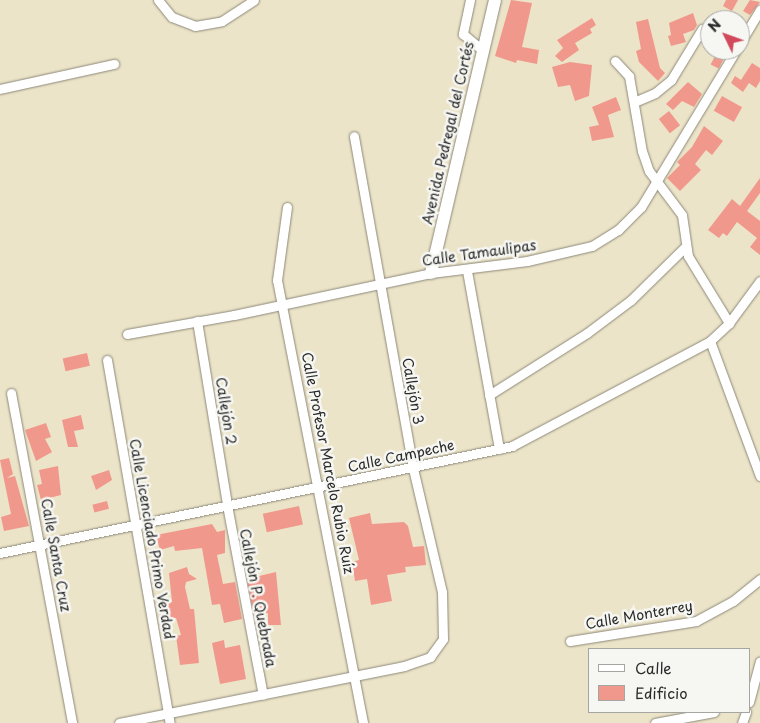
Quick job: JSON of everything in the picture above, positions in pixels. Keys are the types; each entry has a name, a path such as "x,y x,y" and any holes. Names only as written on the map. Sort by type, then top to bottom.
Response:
{"street":[{"path":"158,0 168,14 187,24 211,25 234,15 254,0"},
{"path":"470,0 463,34 482,50"},
{"name":"Avenida Pedregal del Cortés","path":"431,274 495,0"},
{"path":"750,26 760,10"},
{"path":"634,102 655,93 671,80 700,32"},
{"name":"Calle Tamaulipas","path":"127,334 431,274 466,271 592,246 630,220 656,184 730,60"},
{"path":"615,61 629,76 642,151 656,184 682,215 685,224 684,248 729,322"},
{"path":"0,90 114,64"},
{"name":"Callejón 3","path":"120,723 170,719 263,695 355,678 422,661 436,651 443,639 442,592 413,468 354,136"},
{"name":"Calle Profesor Marcelo Rubio Ruíz","path":"287,207 277,271 363,723"},
{"path":"489,395 588,333 631,300 684,248"},
{"path":"466,271 499,449"},
{"name":"Calle Campeche","path":"0,553 136,523 413,468 499,449 524,441 710,341 729,322 760,281"},
{"name":"Callejón 2","path":"197,321 227,505"},
{"path":"710,341 760,476"},
{"name":"Calle Licenciado Primo Verdad","path":"107,360 170,719"},
{"name":"Calle Santa Cruz","path":"11,393 41,544 72,723"},
{"name":"Callejón P. Quebrada","path":"227,505 263,695"},
{"name":"Calle Monterrey","path":"570,641 696,621 733,601 760,579"},
{"path":"750,698 760,662"},
{"path":"655,723 709,713"}],"building":[{"path":"511,0 532,3 522,47 539,50 537,64 517,60 516,63 495,56"},
{"path":"726,0 738,0 733,10 723,6"},
{"path":"750,0 760,2 750,15 750,10 744,10"},
{"path":"693,13 697,25 694,30 683,34 686,42 671,46 668,36 671,35 669,23"},
{"path":"592,18 596,25 590,29 592,33 575,43 579,50 562,62 555,56 563,48 557,40"},
{"path":"648,19 660,68 665,73 658,81 639,62 636,51 641,49 636,22"},
{"path":"713,60 723,60 719,69 711,64"},
{"path":"570,62 592,65 589,96 575,101 570,85 558,87 552,67"},
{"path":"752,63 760,68 760,81 756,88 749,83 743,92 731,83 735,76 741,80"},
{"path":"688,82 702,94 694,107 682,101 673,110 666,104"},
{"path":"722,96 742,107 734,122 714,111"},
{"path":"616,97 621,110 608,115 614,137 592,141 589,127 599,125 592,107"},
{"path":"669,111 680,125 670,133 659,119"},
{"path":"704,126 723,141 712,155 706,150 695,164 701,170 680,191 667,178 680,165 677,162 692,147"},
{"path":"760,178 760,193 747,211 760,221 760,255 750,247 757,238 737,222 727,236 723,233 719,238 708,230 732,199 740,206"},
{"path":"87,353 90,366 66,371 63,359"},
{"path":"81,415 84,429 74,431 78,447 68,447 62,420"},
{"path":"46,423 51,437 45,439 52,452 36,461 25,430"},
{"path":"9,458 13,474 7,478 15,476 29,526 4,531 1,517 11,514 0,460"},
{"path":"58,466 61,495 41,500 37,485 42,484 39,470"},
{"path":"109,470 112,480 96,490 91,476"},
{"path":"107,501 109,509 94,512 92,505"},
{"path":"299,506 303,525 267,532 263,514"},
{"path":"370,513 372,524 404,522 408,526 413,547 424,546 426,565 405,567 406,572 387,575 392,601 371,605 367,579 355,581 352,562 359,560 349,518"},
{"path":"212,524 217,532 225,530 225,553 217,555 223,584 235,582 242,619 224,623 220,604 212,605 202,548 175,551 174,546 160,550 156,535"},
{"path":"187,567 189,574 197,579 186,582 185,587 190,609 194,609 199,663 180,665 176,636 181,635 176,618 168,618 166,603 172,602 169,573"},
{"path":"276,572 281,625 268,625 268,613 254,616 247,579"},
{"path":"224,640 225,648 240,645 246,679 220,684 212,643"}]}
